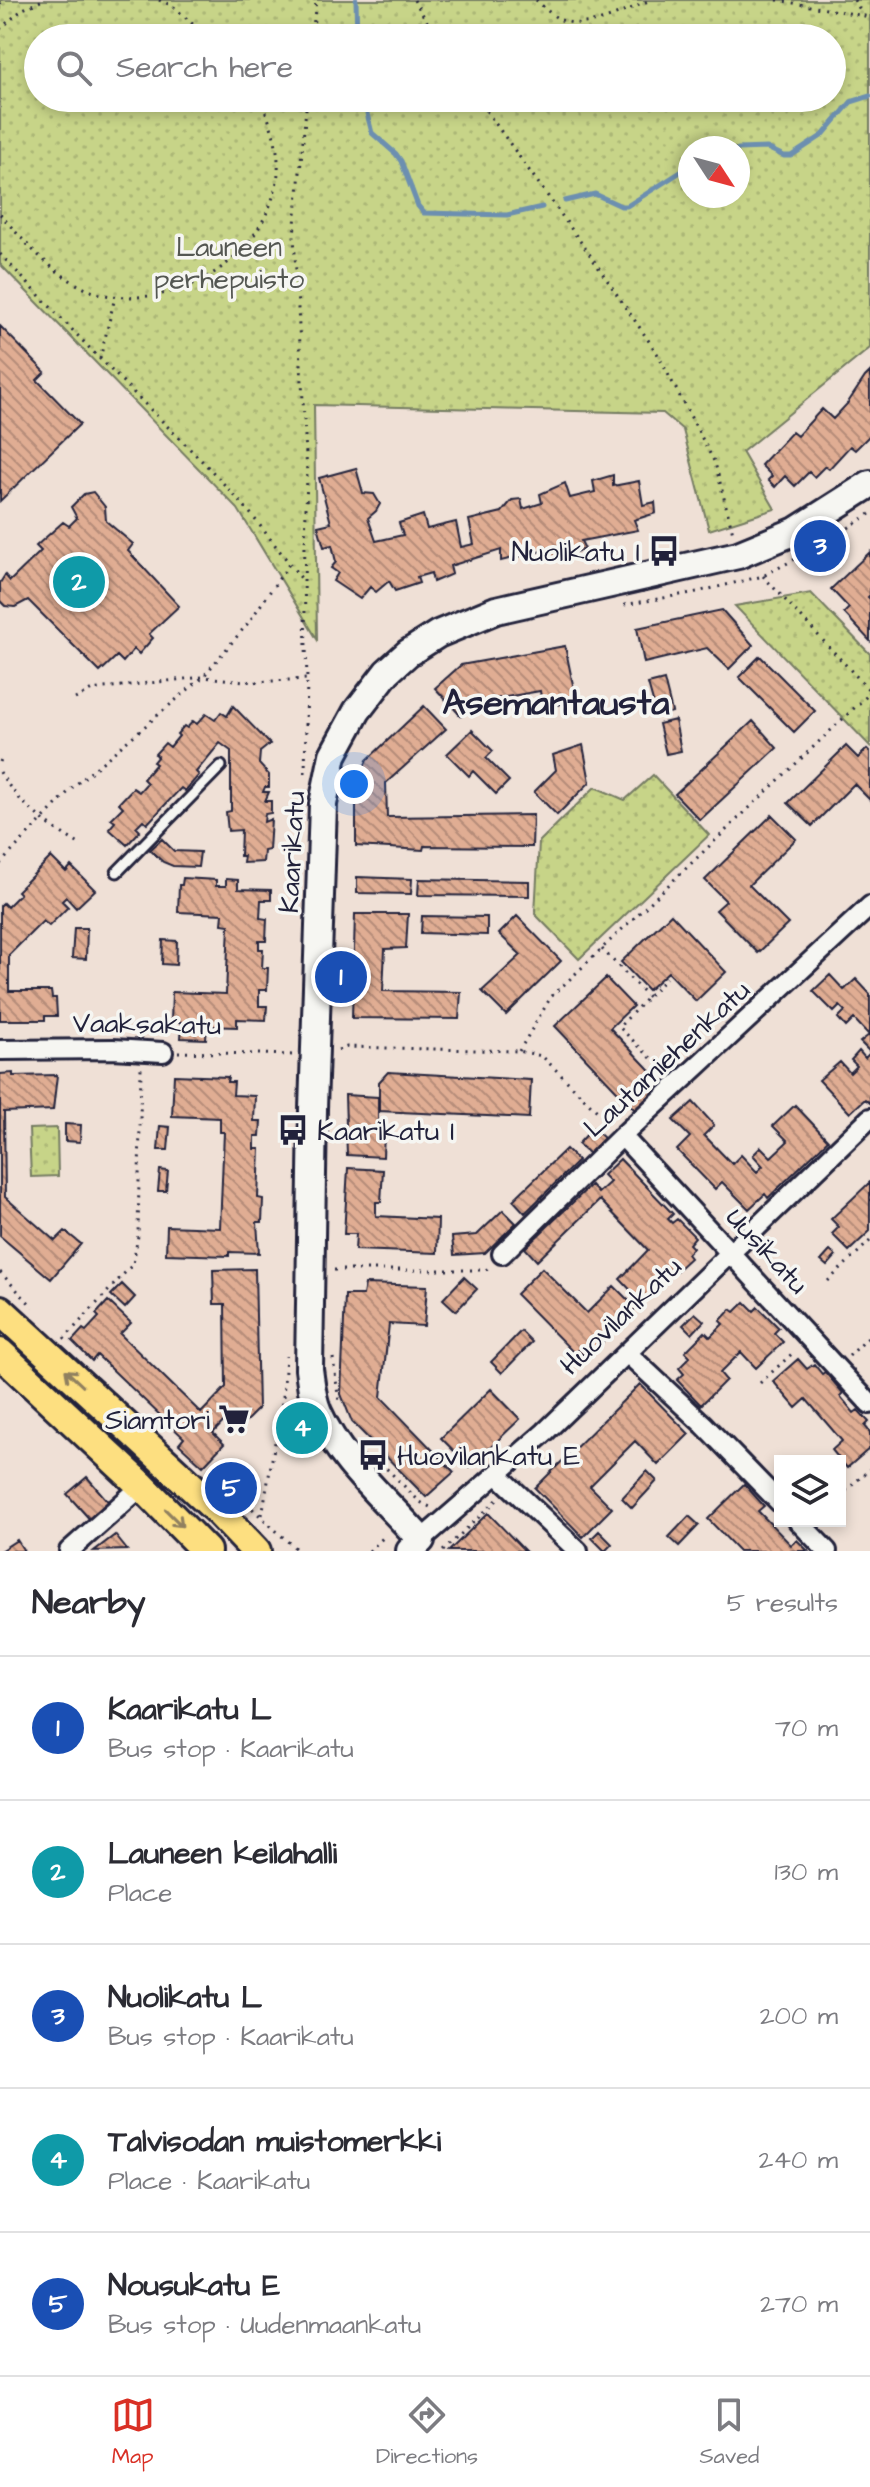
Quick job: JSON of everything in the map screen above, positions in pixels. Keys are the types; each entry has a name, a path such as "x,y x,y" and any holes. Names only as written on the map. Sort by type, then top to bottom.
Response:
{"main road":[{"path":"0,1310 217,1510 256,1551"},
{"path":"0,1353 142,1486 206,1551"}],"street":[{"name":"Kaarikatu","path":"416,1546 369,1494 331,1437 316,1410 309,1369 313,1109 323,804 333,755 343,733 387,672 408,653 447,630 496,610 738,555 796,531 870,484"},
{"name":"Lautamiehenkatu","path":"502,1254 622,1136 870,906"},
{"name":"Vaaksakatu","path":"0,1050 163,1052"},
{"name":"Huovilankatu","path":"416,1546 627,1353 870,1118"},
{"name":"Uusikatu","path":"622,1136 870,1404"},
{"path":"627,1353 774,1497"},
{"path":"497,1474 578,1551"},
{"path":"69,1551 142,1486"},
{"path":"804,1527 827,1551"}],"lane":[{"path":"117,872 221,766"}],"path":[{"path":"0,4 5,0"},
{"path":"23,0 23,9"},
{"path":"0,29 23,9 43,0"},
{"path":"159,0 173,6 193,24"},
{"path":"313,24 316,0"},
{"path":"414,0 429,24"},
{"path":"536,0 559,19 580,23 611,18 649,0"},
{"path":"777,0 862,13 870,17"},
{"path":"854,0 862,13"},
{"path":"0,214 52,268 88,290 115,297 157,297 200,282 227,266 251,239 268,212 277,183 277,145 265,112"},
{"path":"305,782 307,474 294,235 306,112"},
{"path":"487,112 657,353 715,463 733,535"},
{"path":"0,254 247,509 304,582"},
{"path":"100,359 115,297"},
{"path":"624,605 763,576 820,546 870,514"},
{"path":"0,864 73,787 203,677 249,622 289,564"},
{"path":"519,1051 551,997 870,692 763,576"},
{"path":"75,699 92,690 203,677 254,682 307,679"},
{"path":"0,772 19,797 56,831 81,845"},
{"path":"602,949 648,997"},
{"path":"651,1058 619,1027 666,978"},
{"path":"336,1051 347,1047 519,1051 542,1056 622,1136"},
{"path":"64,1339 133,1264 138,1236 141,1050"},
{"name":"Vaaksakatu","path":"163,1052 294,1055"},
{"path":"828,1281 870,1241"},
{"path":"334,1270 486,1270 502,1254"},
{"path":"837,1367 870,1336"},
{"path":"760,1383 810,1337"},
{"path":"262,1515 283,1397 286,1353"},
{"path":"333,1357 335,1387 344,1414"},
{"path":"373,1455 420,1502 450,1516 465,1530"},
{"path":"846,1491 870,1469"}],"green space":[{"name":"Launeen perhepuisto","path":"0,0 870,0 870,348 742,452 775,509 709,530 683,430 663,413 314,405 317,639 238,509 0,264"},
{"path":"811,593 870,654 870,746 735,606"},
{"path":"653,775 709,835 579,959 535,914 539,842 595,787 625,800"},
{"path":"57,1128 58,1176 31,1177 29,1129"}],"building":[{"path":"0,326 45,372 37,380 80,424 0,501"},
{"path":"870,372 870,435 855,450 850,446 829,469 825,466 814,477 809,472 795,486 785,476 775,487 768,480 772,476 761,465 792,432 797,436 822,409 833,419"},
{"path":"356,468 363,493 374,494 380,504 368,518 376,541 403,535 399,523 423,515 427,529 456,522 461,547 474,544 469,520 502,512 512,500 521,499 523,509 542,503 540,494 565,483 570,498 595,492 593,481 613,475 613,486 639,481 643,505 655,502 656,513 634,520 638,530 581,541 585,549 550,559 549,549 501,561 501,550 450,566 452,574 433,582 431,573 417,577 419,583 395,591 389,581 376,592 370,587 360,599 333,581 338,573 331,568 336,562 332,545 324,547 318,526 331,523 319,478"},
{"path":"93,492 105,507 106,521 133,544 128,551 179,606 149,634 153,638 139,654 134,649 123,662 117,656 100,672 28,600 15,607 5,606 0,601 0,583 5,575 10,581 41,551 36,546 63,522 69,526 77,518 71,507 84,494"},
{"path":"870,552 870,641 844,613 849,608 831,589"},
{"path":"722,610 753,645 729,669 707,648 644,663 637,628"},
{"path":"565,646 576,699 543,710 540,691 477,702 461,716 435,688 461,665"},
{"path":"760,656 815,711 794,732 739,677"},
{"path":"664,680 672,712 657,716 648,684"},
{"path":"233,706 270,744 260,752 259,764 269,775 269,787 265,787 263,792 269,792 265,801 271,801 271,813 265,814 264,822 271,819 269,850 264,851 263,862 243,863 244,856 240,856 241,830 228,831 226,812 231,811 231,751 220,743 185,791 181,788 147,824 143,820 136,827 140,831 127,845 109,829 115,822 111,819 123,807 119,803 133,788 139,792 147,783 143,779 156,764 153,762 158,756 155,754 165,743 170,747 184,726 187,728 193,721 197,724 206,714 215,720 221,712 227,716"},
{"path":"424,706 446,729 386,783 387,817 533,815 532,847 424,846 423,850 356,846 356,788 367,760"},
{"path":"675,720 681,751 666,754 659,724"},
{"path":"753,721 777,748 700,820 675,794"},
{"path":"472,730 493,751 486,758 509,781 496,794 473,771 469,776 447,754"},
{"path":"583,745 590,782 557,815 534,792 556,770 553,755"},
{"path":"846,746 858,758 867,749 870,752 870,800 854,784 812,826 788,803"},
{"path":"772,815 796,839 749,885 788,924 758,953 716,910 726,901 705,880"},
{"path":"162,839 174,851 200,852 198,867 173,866 163,862 150,850"},
{"path":"51,857 66,872 71,866 95,890 76,908 66,897 62,901 68,907 49,926 43,921 9,955 9,991 51,991 52,998 56,998 57,1016 45,1016 45,1020 0,1020 0,906 3,903 7,907 20,894 17,891"},
{"path":"357,877 412,879 411,894 357,893"},
{"path":"183,878 216,880 216,886 226,886 226,879 238,880 238,889 271,890 271,900 261,900 260,918 267,919 266,941 259,941 259,949 263,949 262,968 268,968 267,990 259,990 259,1006 267,1006 266,1020 237,1019 237,1027 207,1026 206,1039 181,1038 182,1022 171,1022 172,992 226,994 229,925 222,924 223,914 178,912 179,885 182,885"},
{"path":"419,879 529,881 529,896 418,895"},
{"path":"355,914 408,914 406,948 385,949 383,991 461,992 459,1019 352,1018"},
{"path":"671,914 726,972 696,1001 668,972 648,990 621,962"},
{"path":"422,916 487,917 487,935 421,933"},
{"path":"517,916 561,961 506,1015 482,991 521,955 499,934"},
{"path":"74,928 87,928 86,959 72,958"},
{"path":"163,940 177,941 176,965 162,964"},
{"path":"830,975 844,990 856,979 870,994 870,1052 860,1042 869,1035 854,1019 846,1027 838,1018 845,1011 840,1006 834,1012 813,991"},
{"path":"606,978 633,1006 610,1028 663,1084 635,1110 555,1026"},
{"path":"859,1051 865,1058 870,1053 870,1103 865,1099 850,1113 819,1080 840,1062 850,1073 857,1066 851,1060"},
{"path":"388,1072 531,1080 529,1118 379,1111 379,1082"},
{"path":"13,1073 13,1076 57,1075 53,1110 4,1112 5,1197 55,1241 65,1231 81,1244 51,1279 0,1236 0,1074"},
{"path":"174,1075 228,1077 227,1082 234,1082 233,1095 255,1096 254,1121 261,1121 260,1136 255,1136 255,1149 260,1149 258,1198 263,1199 262,1222 257,1222 259,1253 229,1252 229,1256 166,1254 167,1226 220,1228 224,1132 220,1132 220,1118 172,1116"},
{"path":"345,1095 378,1097 375,1133 384,1133 383,1157 347,1155"},
{"path":"693,1102 714,1125 704,1135 732,1164 741,1155 757,1172 763,1166 753,1155 761,1147 771,1157 788,1141 773,1126 795,1105 828,1140 768,1198 765,1194 749,1209 722,1182 715,1189 677,1150 690,1137 673,1120"},
{"path":"65,1124 81,1125 80,1142 65,1141"},
{"path":"160,1126 170,1127 168,1150 158,1150"},
{"path":"593,1128 604,1138 589,1154 578,1144"},
{"path":"566,1149 578,1161 525,1213 513,1200"},
{"path":"620,1159 673,1214 668,1219 672,1223 677,1219 695,1237 689,1244 693,1248 687,1254 690,1258 642,1302 620,1279 648,1250 600,1200 537,1261 525,1248 591,1185 598,1193 610,1182 603,1175"},
{"path":"348,1168 383,1170 381,1202 376,1202 376,1216 438,1219 437,1253 355,1250 356,1234 344,1234"},
{"path":"160,1170 168,1171 166,1191 158,1191"},
{"path":"870,1182 870,1231 849,1251 832,1234 839,1227 831,1219"},
{"path":"503,1210 516,1223 485,1253 454,1255 452,1237 477,1235"},
{"path":"830,1251 836,1256 827,1266 821,1261"},
{"path":"542,1268 587,1313 614,1286 636,1308 592,1353 588,1351 583,1355 578,1350 574,1353 516,1294"},
{"path":"255,1269 258,1409 246,1421 239,1414 231,1422 227,1418 213,1433 224,1444 203,1466 179,1444 184,1438 97,1355 92,1361 72,1341 99,1317 96,1314 108,1301 131,1323 120,1334 201,1413 226,1387 225,1304 214,1304 213,1270"},
{"path":"464,1277 477,1289 456,1311 443,1299"},
{"path":"122,1284 135,1297 125,1308 111,1295"},
{"path":"365,1284 427,1286 424,1326 389,1324 381,1397 454,1472 426,1497 352,1422 341,1394 345,1295 363,1295"},
{"path":"745,1302 754,1311 758,1307 779,1328 774,1333 783,1342 756,1368 741,1352 720,1373 726,1380 701,1405 677,1380 684,1374 679,1368 690,1357 685,1352 705,1332 710,1337 723,1324 720,1321 731,1309 735,1312"},
{"path":"695,1313 704,1321 692,1334 683,1325"},
{"path":"521,1331 532,1342 502,1373 491,1362"},
{"path":"798,1359 807,1369 814,1364 843,1393 840,1396 854,1413 858,1410 869,1422 865,1426 870,1432 870,1448 847,1468 846,1455 836,1455 832,1450 842,1441 806,1399 796,1408 773,1381"},
{"path":"640,1384 689,1434 658,1465 635,1441 590,1486 612,1508 583,1537 535,1488"},
{"path":"491,1389 520,1419 470,1467 441,1438"},
{"path":"647,1471 657,1481 632,1508 622,1498"},
{"path":"87,1477 112,1506 93,1523 67,1494"},
{"path":"744,1484 764,1506 758,1511 791,1545 797,1540 808,1551 739,1551 708,1519"},
{"path":"488,1513 525,1551 449,1551"},
{"path":"689,1516 699,1525 679,1546 669,1537"},
{"path":"599,1531 612,1544 605,1551 592,1538"},
{"path":"115,1535 127,1550 94,1551"},
{"path":"17,1540 24,1551 0,1551"}],"waterway":[{"path":"356,0 357,24"},
{"path":"846,108 851,102 870,96"},
{"path":"367,112 372,133 401,161 418,206 424,213 507,215 542,207"},
{"path":"750,149 767,148 791,156 823,135 843,112"},
{"path":"565,201 595,194 627,206 678,174"}],"place":[{"name":"Nuolikatu L","path":"820,546"},
{"name":"Nuolikatu I","path":"664,551"},
{"name":"Launeen keilahalli","path":"79,582"},
{"name":"Kaarikatu L","path":"341,977"},
{"name":"Kaarikatu I","path":"293,1130"},
{"name":"Siamtori","path":"234,1419"},
{"name":"Talvisodan muistomerkki","path":"302,1428"},
{"name":"Huovilankatu E","path":"373,1455"},
{"name":"Nousukatu E","path":"231,1488"}],"district":[{"name":"Asemantausta","path":"556,701"}]}
